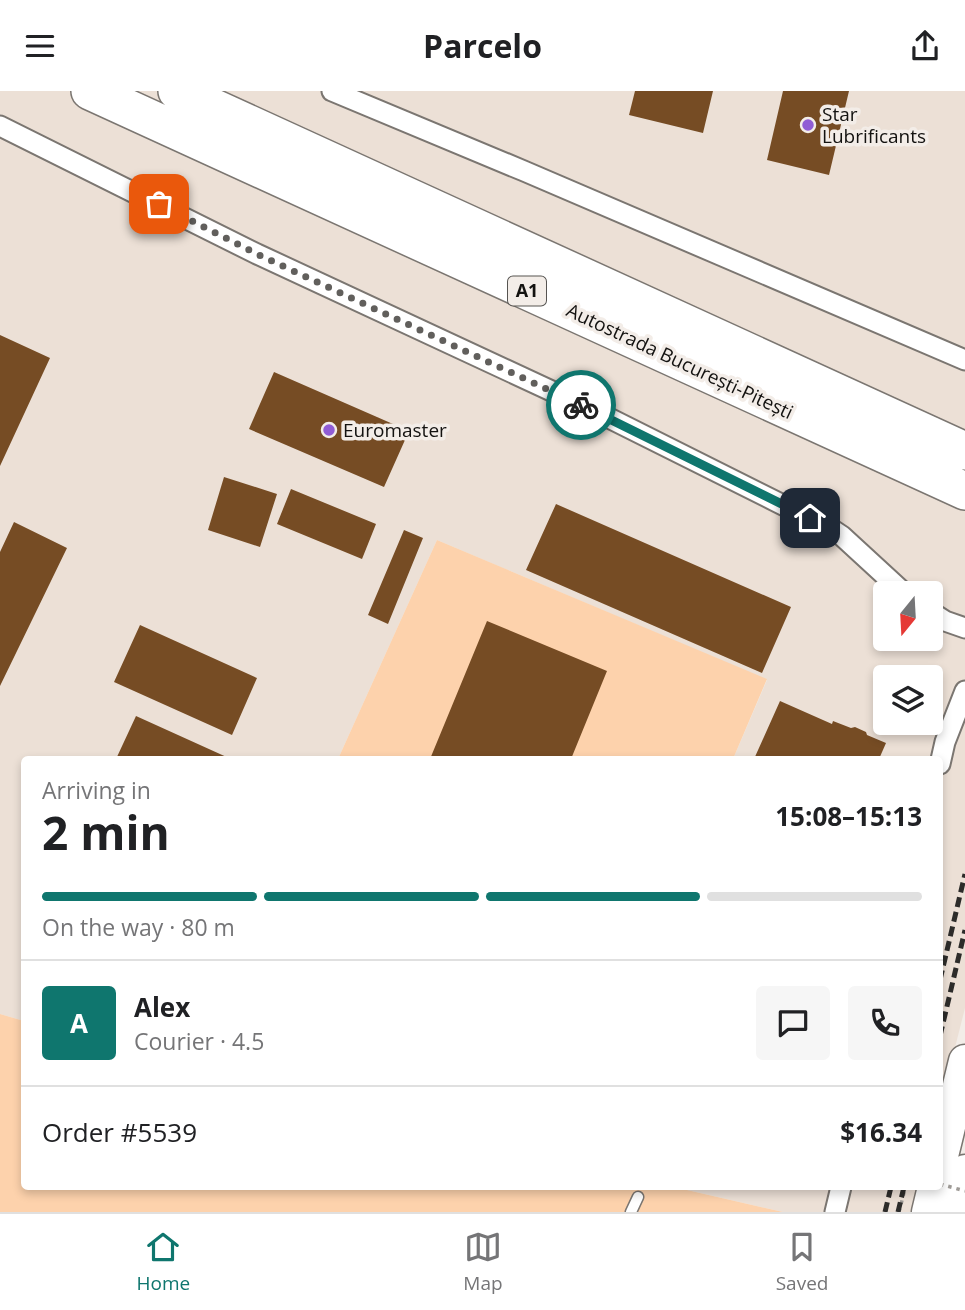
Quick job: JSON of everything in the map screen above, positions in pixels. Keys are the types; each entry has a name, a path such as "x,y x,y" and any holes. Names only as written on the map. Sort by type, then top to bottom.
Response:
{"highway":[{"name":"Autostrada București-Pitești","path":"90,91 964,491"},
{"name":"Autostrada București-Pitești","path":"177,91 965,451"}],"main road":[{"path":"943,1152 965,1061"},
{"path":"956,1212 965,1171"},
{"path":"928,1212 933,1190"}],"street":[{"path":"332,91 965,360"},
{"path":"0,127 257,254 601,414 833,530 891,581"},
{"path":"943,620 965,628"},
{"path":"942,756 965,691"},
{"path":"835,1212 840,1190"}],"lane":[{"path":"631,1212 638,1197"}],"path":[{"path":"943,1185 965,1191"},
{"path":"899,1212 904,1190"}],"shaded area":[{"path":"0,91 965,91 965,1008 943,1095 943,756 734,756 767,680 437,540 339,756 21,756 21,1020 0,1014"},
{"path":"437,540 767,679 734,756 339,756"},
{"path":"0,1014 21,1020 21,1190 687,1190 783,1212 0,1212"},
{"path":"687,1190 919,1190 913,1212 783,1212"}],"building":[{"path":"635,91 713,91 703,133 629,115"},
{"name":"Star Lubrificants","path":"783,91 849,91 829,175 767,160"},
{"path":"0,335 50,358 0,466"},
{"name":"Euromaster","path":"274,372 409,431 384,487 249,429"},
{"path":"224,477 277,494 260,547 208,530"},
{"path":"291,489 376,524 362,559 277,524"},
{"path":"556,504 791,607 762,673 526,570"},
{"path":"14,522 67,548 0,686 0,552"},
{"path":"404,530 423,538 388,624 368,615"},
{"path":"487,621 607,671 572,756 431,756"},
{"path":"140,625 257,678 232,735 114,682"},
{"path":"780,701 832,724 833,721 855,727 886,743 880,756 755,756"},
{"path":"136,716 224,756 117,756"}],"railway":[{"path":"943,967 965,874"},
{"path":"943,1023 965,930"},
{"path":"885,1212 890,1190"},
{"path":"898,1212 903,1190"}],"way so far":[{"path":"159,204 257,254 581,405"}],"place":[{"name":"Star Lubrificants","path":"808,125"},
{"name":"Euromaster","path":"329,430"}],"route":[{"path":"581,405 810,518"}]}
